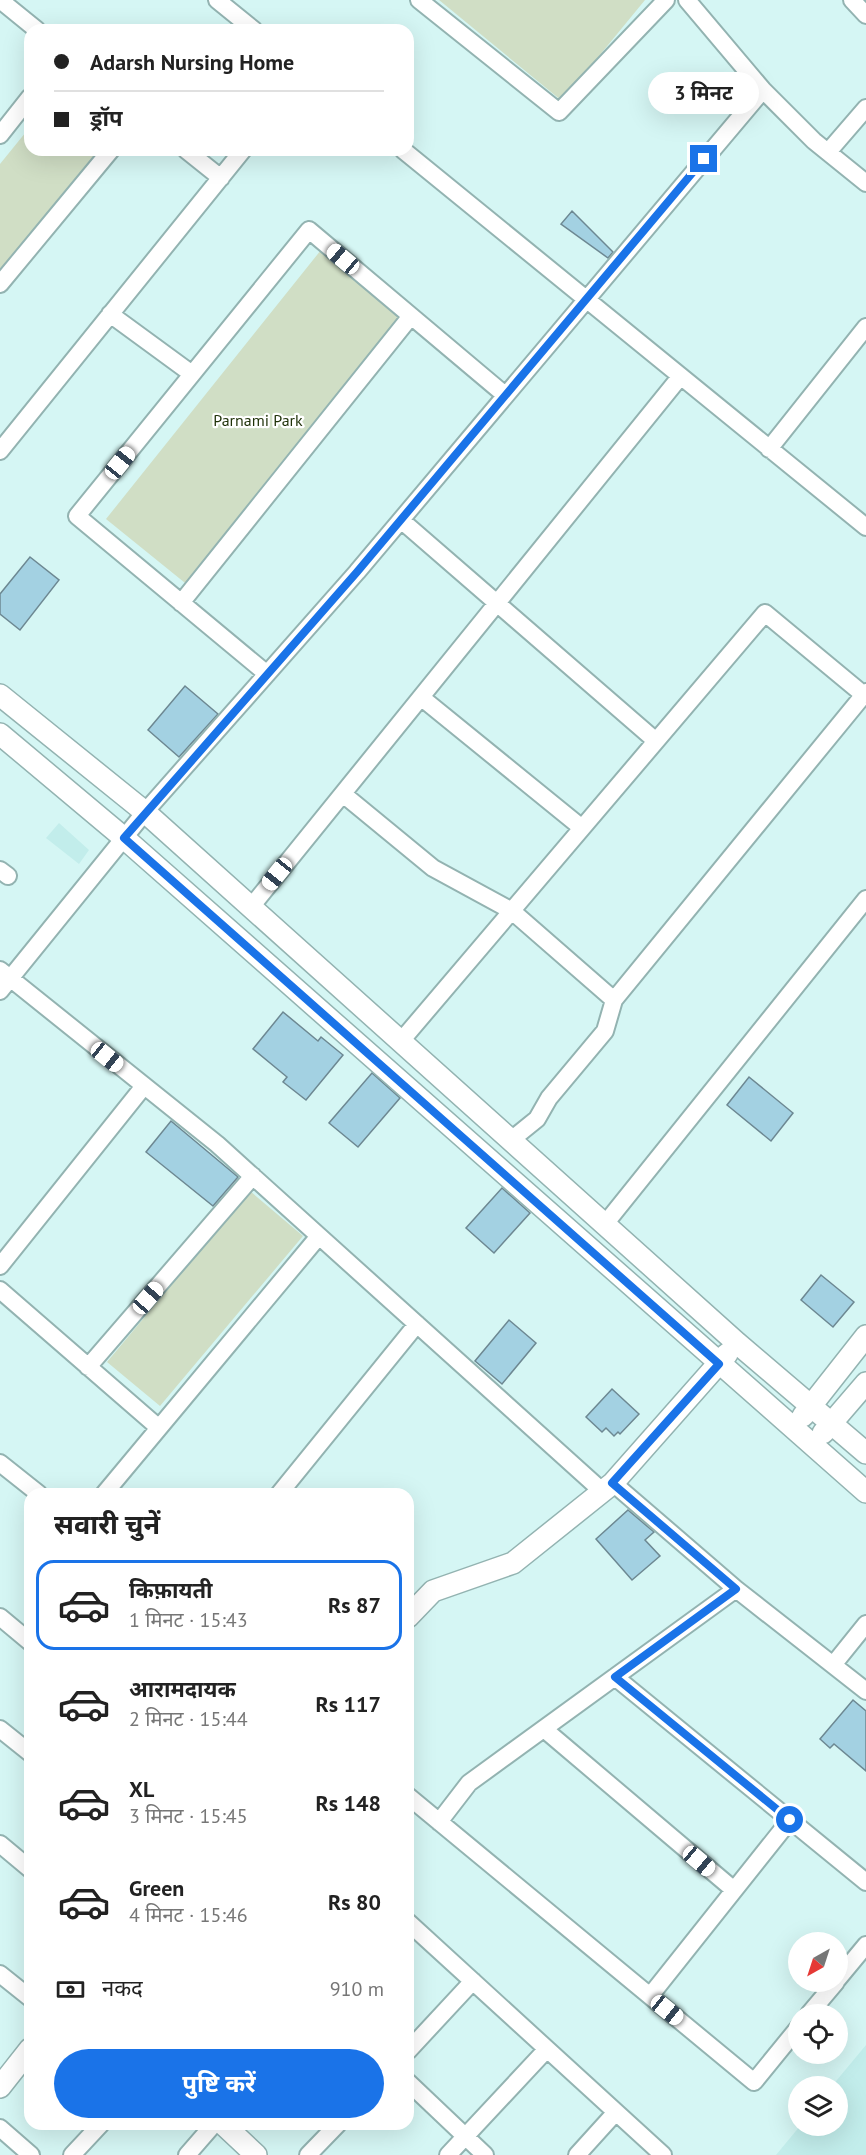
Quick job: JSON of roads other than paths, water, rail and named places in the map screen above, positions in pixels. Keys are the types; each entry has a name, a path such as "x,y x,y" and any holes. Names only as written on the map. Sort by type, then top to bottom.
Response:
{"street":[{"path":"0,0 30,24"},
{"path":"419,0 559,112 666,0"},
{"path":"687,0 763,90 828,152 866,183"},
{"path":"852,0 866,15"},
{"path":"219,1 247,24"},
{"path":"763,90 401,520 145,812 3,980 217,1144 417,1324 607,1487 866,1691"},
{"path":"0,135 24,105"},
{"path":"828,152 866,108"},
{"path":"0,284 106,156"},
{"path":"193,156 220,178"},
{"path":"0,451 238,156"},
{"path":"410,156 866,527"},
{"path":"267,674 77,516 309,230 505,395"},
{"path":"110,314 192,374"},
{"path":"180,603 411,316"},
{"path":"769,449 866,327"},
{"path":"251,907 680,377"},
{"path":"401,520 656,741"},
{"path":"401,1041 765,613 865,693 614,1000 605,1031 549,1098 537,1119 511,1140"},
{"path":"0,695 145,812 737,1343 866,1453"},
{"path":"422,698 582,828"},
{"path":"0,734 124,838 866,1492"},
{"path":"343,794 433,868 512,911 614,1000"},
{"path":"605,1224 866,899"},
{"path":"0,1266 144,1086"},
{"path":"88,1367 253,1176"},
{"path":"109,1488 319,1236"},
{"path":"0,1290 159,1428"},
{"path":"284,1488 417,1324"},
{"path":"794,1428 866,1336"},
{"path":"414,1611 433,1591 513,1563 607,1487 737,1343"},
{"path":"813,1445 866,1383"},
{"path":"0,1463 31,1488"},
{"path":"439,1822 469,1784 736,1589"},
{"path":"0,1617 24,1637"},
{"path":"833,1665 866,1624"},
{"path":"615,1677 866,1882"},
{"path":"0,1729 24,1748"},
{"path":"544,1729 734,1890"},
{"path":"414,1801 754,2082 788,2040"},
{"path":"650,1996 790,1820"},
{"path":"0,1844 24,1864"},
{"path":"414,1927 663,2155"},
{"path":"848,1967 866,1945"},
{"path":"0,1974 24,1993"},
{"path":"414,2045 473,1981"},
{"path":"817,2004 827,1992"},
{"path":"448,2155 547,2049"},
{"path":"2,2080 24,2056"},
{"path":"414,2088 485,2155"},
{"path":"577,2155 616,2112"},
{"path":"0,2128 31,2155"},
{"path":"72,2155 95,2130"},
{"path":"186,2155 209,2130"},
{"path":"229,2130 256,2155"},
{"path":"308,2155 332,2130"}],"park label":[{"name":"Parnami Park","path":"258,420"}]}
